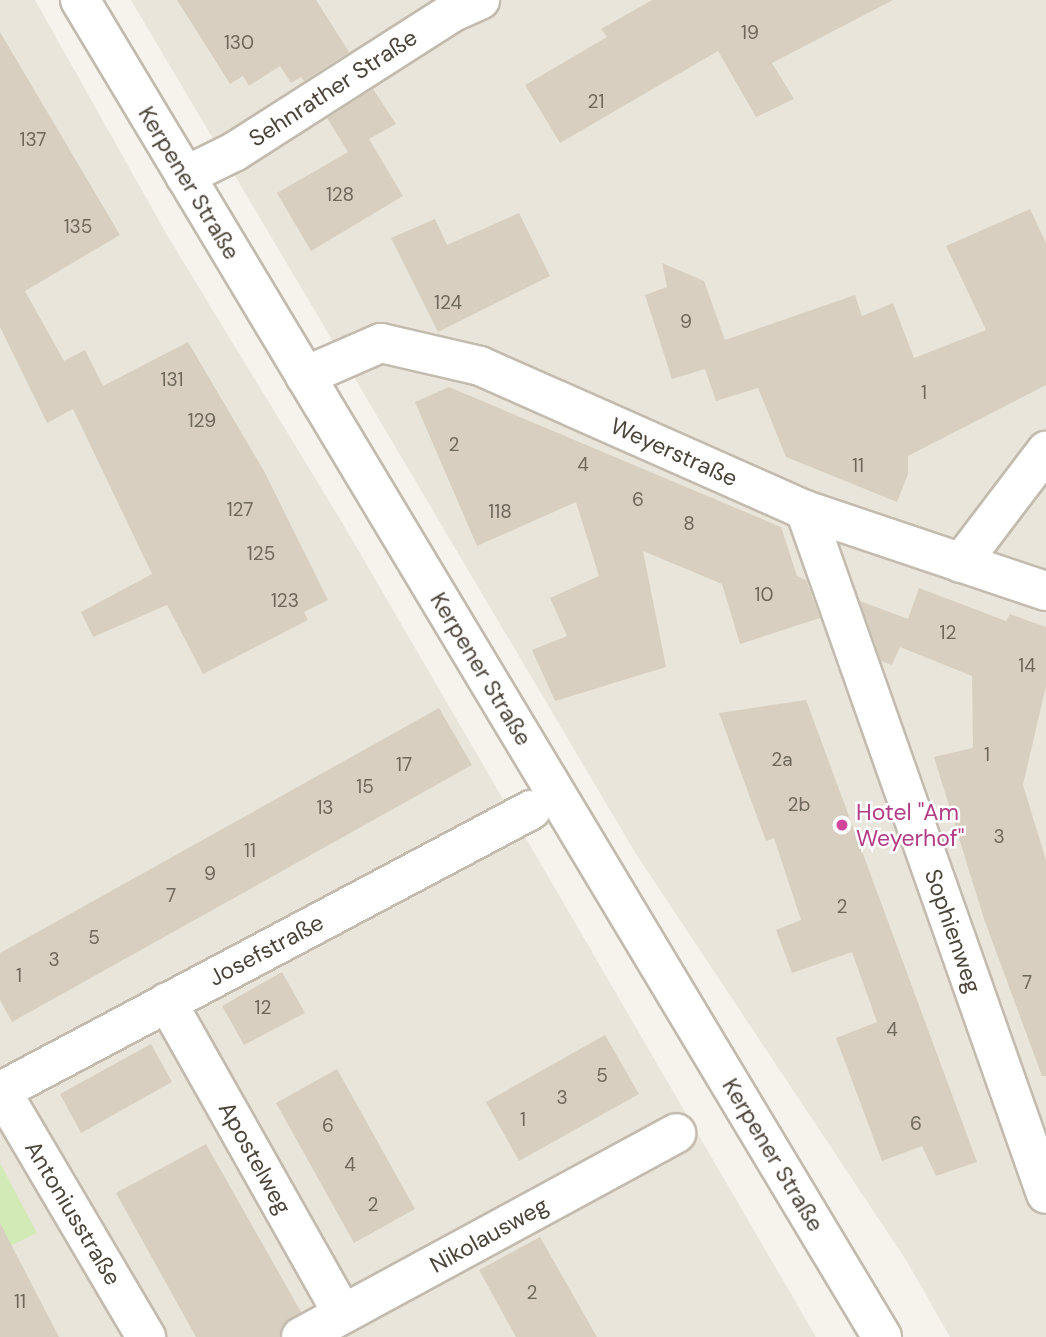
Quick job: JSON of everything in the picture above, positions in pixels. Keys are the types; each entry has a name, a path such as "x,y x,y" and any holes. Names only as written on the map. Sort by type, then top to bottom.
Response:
{"street":[{"name":"Kerpener Straße","path":"80,0 882,1337"},
{"name":"Sehnrather Straße","path":"185,176 234,152 451,13 480,0"},
{"name":"Weyerstraße","path":"305,376 381,342 480,366 805,510 1046,591"},
{"path":"961,563 1046,451"},
{"name":"Sophienweg","path":"805,510 1046,1194"},
{"name":"Josefstraße","path":"1,1090 531,810"},
{"name":"Apostelweg","path":"167,1002 343,1314"},
{"name":"Antoniusstraße","path":"1,1090 146,1337"},
{"name":"Nikolausweg","path":"301,1337 677,1133"}],"shaded area":[{"path":"0,0 35,0 167,235 343,524 816,1337 0,1337"},
{"path":"131,0 1046,0 1046,1337 950,1337 906,1260 636,854"}],"green space":[{"path":"0,1163 37,1233 0,1251"}],"building":[{"path":"177,0 316,0 349,52 304,81 301,77 291,83 280,66 249,86 243,76 230,84"},
{"path":"652,0 893,0 772,63 794,99 756,117 718,51 560,143 525,85 607,37 601,29"},
{"path":"0,32 120,235 25,291 64,361 85,350 103,386 188,342 264,471 328,600 304,612 308,620 203,674 167,605 93,637 81,612 152,574 73,409 47,423 0,327"},
{"path":"373,89 396,124 369,139 403,196 311,251 277,193 348,152 327,118"},
{"path":"1030,209 1046,243 1046,385 908,456 908,474 897,502 786,457 758,388 716,401 705,369 672,379 645,295 667,287 662,263 704,281 725,340 855,295 862,316 893,303 914,358 986,330 946,246"},
{"path":"519,213 550,276 438,332 391,238 435,219 447,245"},
{"path":"449,387 781,527 797,576 806,580 820,618 740,644 722,584 643,551 666,667 555,701 532,650 567,636 550,598 599,576 576,502 477,546 415,402"},
{"path":"919,588 1006,621 1010,614 1046,627 1046,686 1023,785 1046,860 1046,1076 1042,1076 984,919 934,757 973,748 972,676 900,647 892,665 881,661 860,601 908,619"},
{"path":"806,700 977,1162 936,1176 922,1146 882,1161 836,1038 877,1022 852,952 792,973 776,930 801,920 774,838 766,841 719,713"},
{"path":"439,708 472,765 12,1022 0,1000 0,953"},
{"path":"282,972 305,1013 244,1045 222,1006"},
{"path":"605,1035 639,1094 519,1161 486,1102"},
{"path":"151,1044 172,1082 81,1133 60,1094"},
{"path":"337,1069 415,1209 354,1243 276,1103"},
{"path":"206,1144 301,1312 283,1325 279,1337 196,1337 116,1193"},
{"path":"0,1223 59,1337 0,1337"},
{"path":"540,1237 597,1337 516,1337 479,1270"}],"place":[{"name":"Hotel \"Am Weyerhof\"","path":"842,825"}]}
